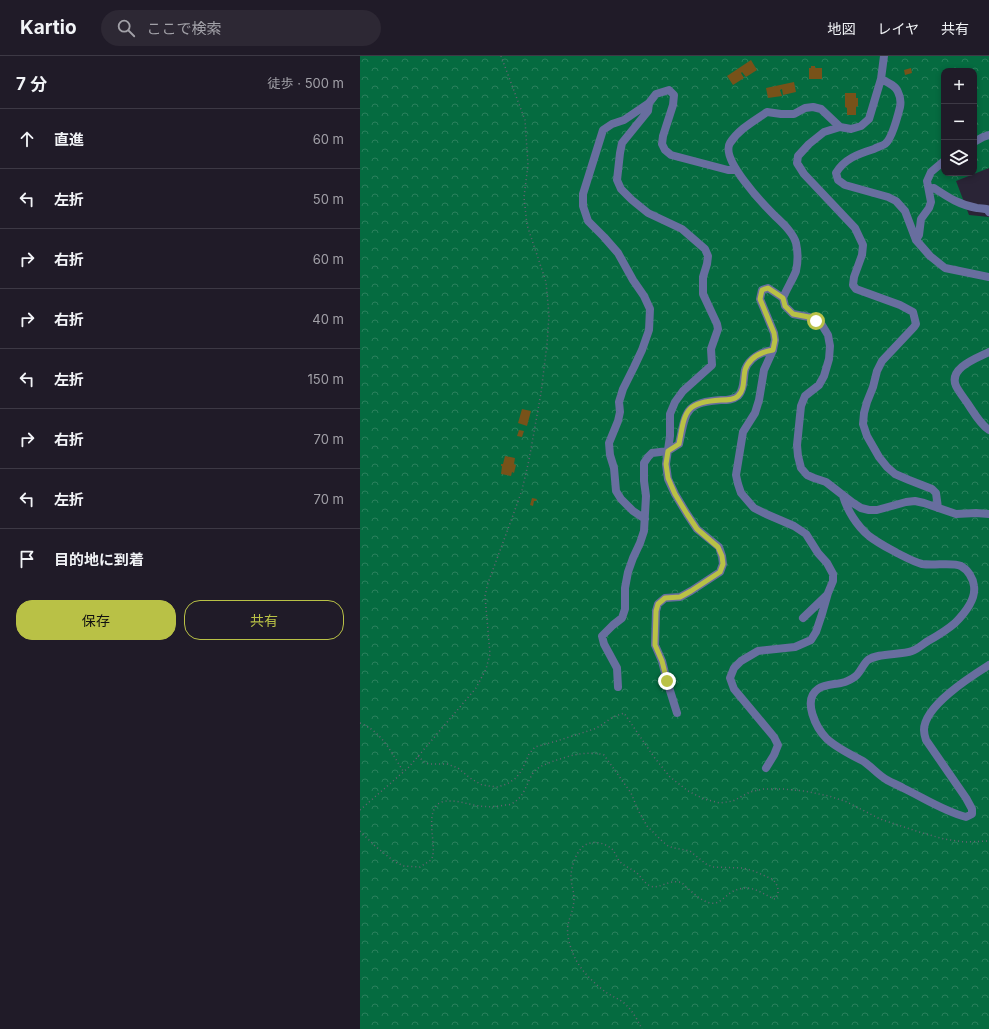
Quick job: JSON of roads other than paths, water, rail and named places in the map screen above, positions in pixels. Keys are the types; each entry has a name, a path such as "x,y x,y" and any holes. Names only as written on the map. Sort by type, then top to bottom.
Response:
{"street":[{"path":"884,56 881,79 869,119 861,126 852,129 840,127 824,132 809,144 798,156 797,163 804,174 855,228 864,245 854,277 853,285 856,289 900,305 913,312 916,324 882,361 877,371 864,413 863,424 867,436 879,457 887,467 896,474 932,489 936,493 938,508"},
{"path":"881,79 898,90 900,98 900,106 889,139 885,144 853,156 844,163 838,169 836,174 838,180 845,185 888,197 896,201 905,211 916,240 930,256 945,268 989,277"},
{"path":"645,519 633,511 621,499 616,491 614,468 610,455 609,443 618,421 620,412 619,402 623,389 642,350 649,330 650,309 644,296 618,253 588,220 583,206 583,194 603,130 612,124 624,120 649,103 656,94 669,90 674,95 673,105 663,136 662,144 665,150 671,155 728,170 736,170"},
{"path":"649,103 648,111 622,143 617,180 621,189 648,213 682,229 705,249 708,256 703,277 703,294 718,329 711,349 712,365 683,391 675,402 670,414 670,436 666,464 668,478 672,489 697,529 718,547 722,556 723,564 720,572 691,591 680,597 665,598 658,604 656,611 655,645 662,661 677,713"},
{"path":"840,127 821,109 813,107 805,108 794,114 767,112 742,129 729,144 729,154 736,170 758,198 789,230 796,242 798,254 796,271 783,298 785,306 793,314 809,317 816,321 822,326 828,335 830,346 829,359 824,376 819,385 805,396 801,406 797,445 801,468 807,475 826,482 853,503 861,508 869,510 877,510 906,502 915,502 956,514 989,514"},
{"path":"977,141 989,135"},
{"path":"916,240 919,235 921,219 929,208 931,202 927,181 931,172 941,164"},
{"path":"929,189 934,188 950,199 962,204 988,209"},
{"path":"766,768 778,745 774,737 734,689 730,678 734,668 741,661 758,651 796,647 811,640 816,632 833,581 833,574 806,534 794,526 754,508 741,493 736,475 743,432 755,413 759,400 764,370 773,350 775,340 774,333 760,299 762,290 768,288 783,298"},
{"path":"618,687 617,668 604,644 602,636 622,618 625,609 625,588 628,572 644,531 646,496 644,462 652,453 668,451 679,444 684,418 688,410 694,405 709,401 729,400 736,398 741,393 744,384 745,371 748,362 766,351 773,350"},
{"path":"989,352 958,370 955,377 955,385 978,419 989,430"},
{"path":"843,496 846,506 859,524 868,535 878,542 920,563 961,566 967,570 974,586 974,596 955,623 913,651 876,657 868,660 855,677 844,682 825,685 818,689 810,702 812,714 818,727 827,738 843,750 869,765 886,780 933,804 966,818 972,814 972,808 926,740 924,730 926,720 933,709 944,698 989,665"},
{"path":"803,618 828,593"}]}
